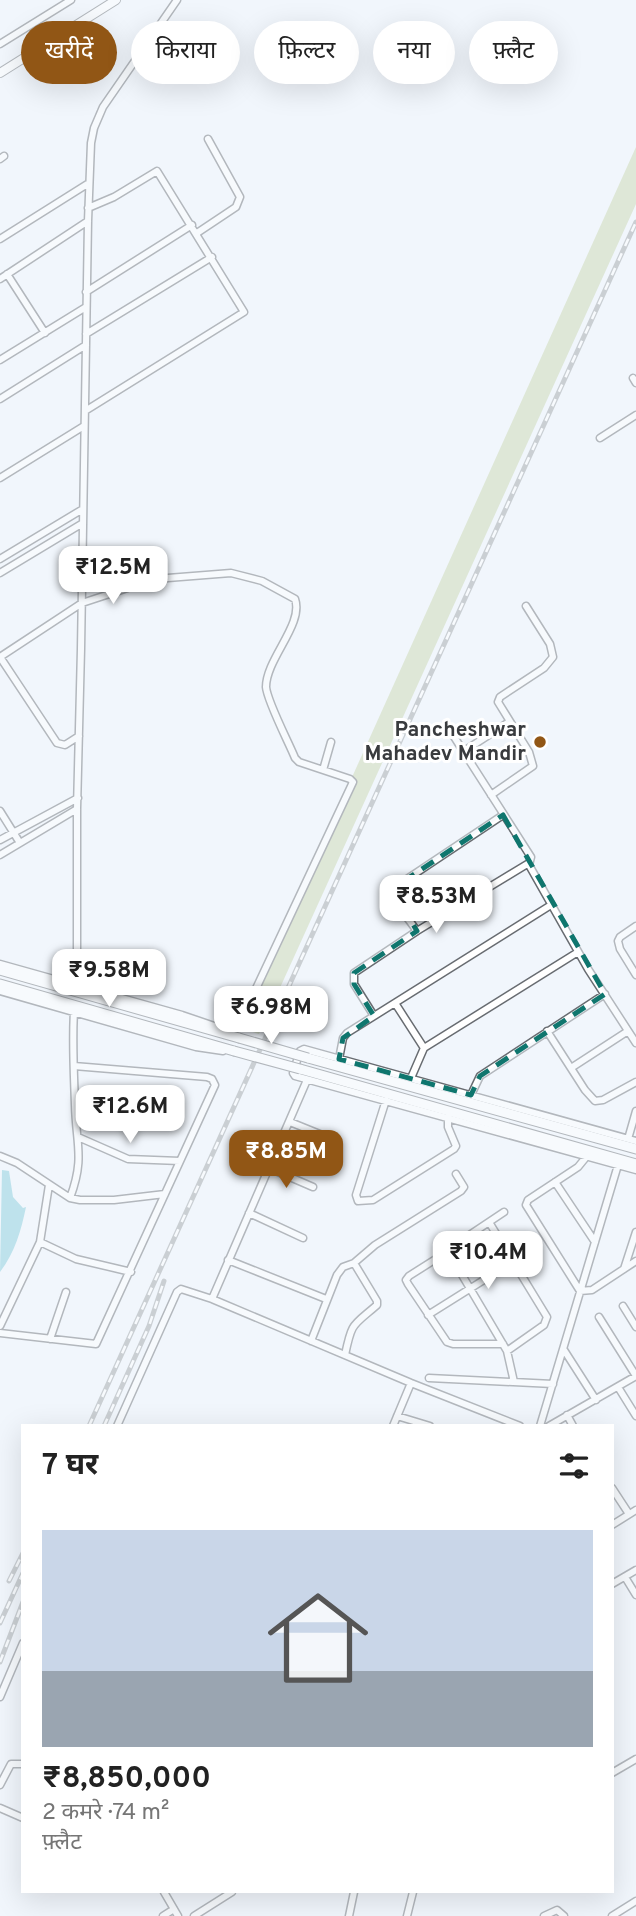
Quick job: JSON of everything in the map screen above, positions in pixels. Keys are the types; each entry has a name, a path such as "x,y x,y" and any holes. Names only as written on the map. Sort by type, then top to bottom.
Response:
{"main road":[{"path":"0,971 636,1149"},
{"path":"0,984 636,1164"}],"street":[{"path":"0,44 69,0"},
{"path":"0,74 116,0"},
{"path":"78,985 77,809 86,292 92,143 97,117 177,0"},
{"path":"197,233 236,207 240,197 208,139"},
{"path":"85,411 242,315 243,309 157,171 114,197 88,208"},
{"path":"0,239 89,183"},
{"path":"0,279 88,221"},
{"path":"86,292 192,225"},
{"path":"86,334 212,257"},
{"path":"7,274 45,332"},
{"path":"0,360 86,307"},
{"path":"0,399 86,345"},
{"path":"600,438 636,415"},
{"path":"0,478 84,426"},
{"path":"0,559 83,509"},
{"path":"0,573 83,523"},
{"path":"0,964 78,985 231,1034 235,1023 245,1012 353,782 295,758 266,687 270,669 298,607 292,597 249,577 217,573 155,579 82,603 0,657 57,743 65,745 79,736"},
{"path":"491,795 533,766 529,752 498,702 500,697 544,668 553,657 550,644 526,606"},
{"path":"464,751 509,722"},
{"path":"374,1016 354,984 354,973 418,930 529,863 531,857 450,732"},
{"path":"323,770 331,742"},
{"path":"9,850 1,838 78,798"},
{"path":"0,855 77,809"},
{"path":"0,811 20,843"},
{"path":"418,930 393,897 392,889 503,815"},
{"path":"529,863 578,952 636,1043"},
{"path":"340,1059 343,1038 347,1033 551,905"},
{"path":"636,926 618,941 636,975"},
{"path":"411,1079 424,1048 578,952"},
{"path":"0,991 204,1049 231,1051"},
{"path":"471,1095 480,1076 605,994"},
{"path":"395,1003 424,1048"},
{"path":"70,1198 79,1171 74,1011"},
{"path":"547,1031 584,1090 595,1101 603,1100 636,1082"},
{"path":"571,1069 628,1031"},
{"path":"636,1141 302,1049 293,1073 307,1080 636,1170"},
{"path":"0,1333 96,1344 214,1089 212,1079 207,1077 74,1066"},
{"path":"212,1299 307,1080"},
{"path":"386,1100 356,1195 358,1201 373,1200 454,1149 456,1146 448,1126 449,1118"},
{"path":"628,1139 636,1111"},
{"path":"290,1122 332,1139"},
{"path":"78,1137 128,1159 180,1161"},
{"path":"0,1156 17,1163 70,1198 114,1200 165,1194"},
{"path":"580,1291 526,1205 528,1200 578,1167 587,1156"},
{"path":"541,1424 618,1165"},
{"path":"269,1168 313,1187"},
{"path":"311,1340 326,1299 343,1267 354,1263 375,1245 461,1191 464,1187 456,1174"},
{"path":"555,1182 595,1242"},
{"path":"0,1326 40,1242 49,1185"},
{"path":"489,1222 545,1311 547,1321 505,1347 447,1342 406,1280 409,1276 450,1250 453,1246 489,1222 504,1212"},
{"path":"249,1213 303,1238"},
{"path":"624,1269 636,1232"},
{"path":"40,1242 76,1259 131,1272"},
{"path":"450,1250 452,1258 505,1347 514,1382"},
{"path":"228,1260 326,1299"},
{"path":"428,1315 514,1261"},
{"path":"580,1291 592,1290 636,1261"},
{"path":"345,1355 353,1325 377,1305 354,1263"},
{"path":"118,1424 177,1292 181,1289 212,1299 515,1424"},
{"path":"50,1339 66,1292"},
{"path":"623,1306 636,1327"},
{"path":"552,1424 636,1376 599,1317"},
{"path":"564,1350 596,1400"},
{"path":"429,1378 553,1384"},
{"path":"394,1424 411,1383"},
{"path":"618,1387 636,1416"},
{"path":"567,1415 572,1424"},
{"path":"397,1416 423,1424"},
{"path":"614,1491 629,1514"},
{"path":"614,1524 636,1510"},
{"path":"614,1583 636,1570"},
{"path":"625,1577 636,1595"},
{"path":"0,1696 21,1648"},
{"path":"614,1772 636,1759"},
{"path":"0,1785 11,1764 21,1764"},
{"path":"0,1808 21,1817"},
{"path":"165,1893 178,1916"},
{"path":"194,1916 230,1893"},
{"path":"349,1916 354,1893"},
{"path":"407,1916 413,1893"},
{"path":"612,1916 636,1901"},
{"path":"163,1916 174,1909"},
{"path":"544,1916 556,1910 564,1916"}],"highlighted area":[{"path":"503,815 605,994 480,1076 471,1095 339,1059 343,1038 374,1016 354,984 354,973 417,931 392,889"}],"green space":[{"path":"636,147 636,204 259,1034 239,1028"}],"water":[{"path":"2,1170 9,1171 13,1197 23,1208 26,1207 17,1241 0,1272"}],"railway":[{"path":"90,1424 636,222"},
{"path":"105,1424 149,1326 164,1281"},
{"path":"9,1581 21,1557"},
{"path":"0,1623 21,1577"},
{"path":"0,1662 21,1607"}],"place":[{"name":"Pancheshwar Mahadev Mandir","path":"540,742"}]}
